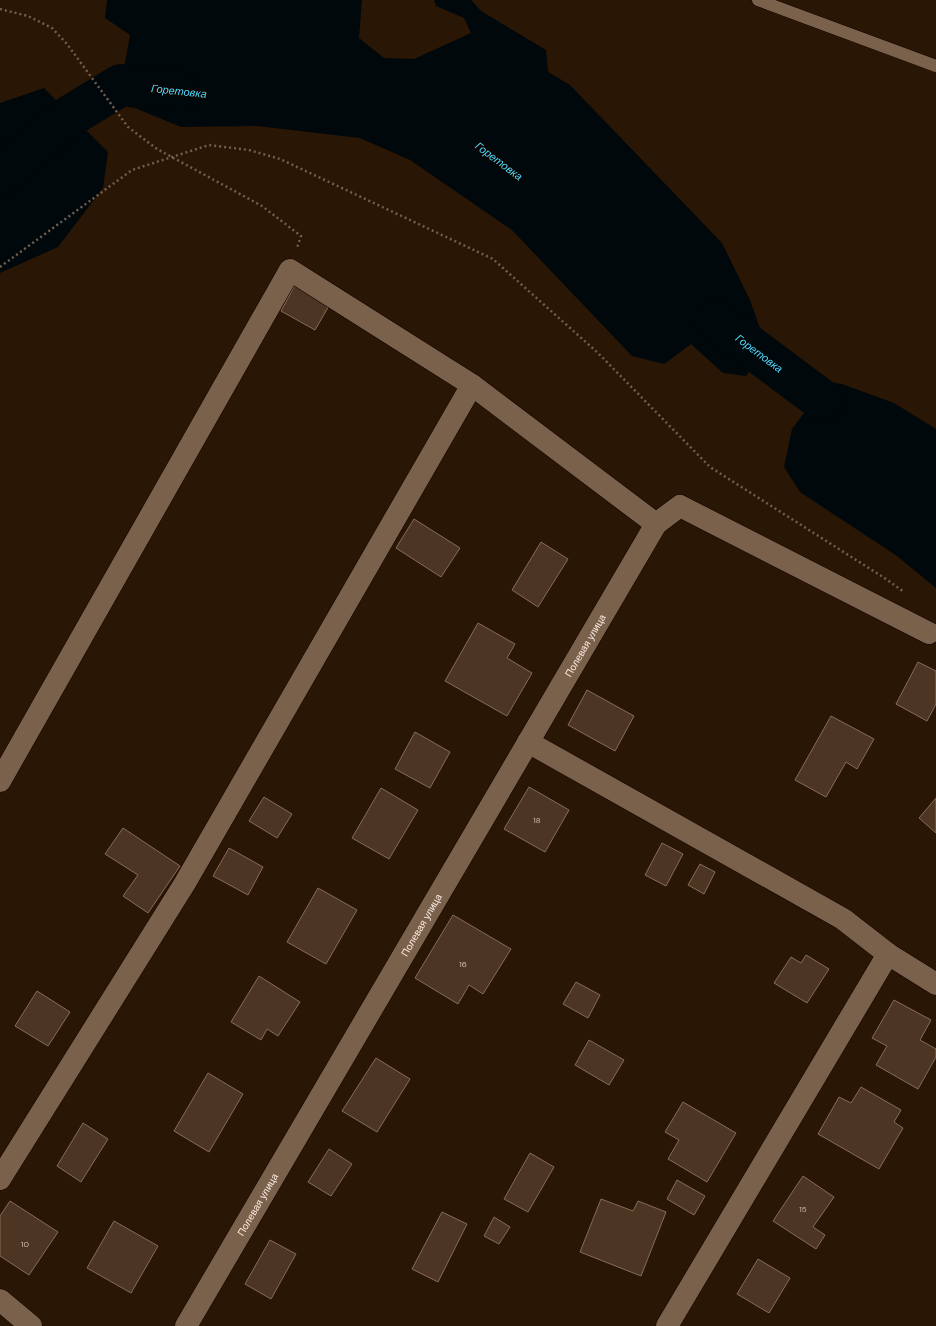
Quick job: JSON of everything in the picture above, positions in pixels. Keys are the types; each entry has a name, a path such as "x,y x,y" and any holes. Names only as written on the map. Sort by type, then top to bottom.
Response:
{"street":[{"path":"0,781 290,270 472,385 656,524 680,506 929,632"},
{"path":"0,1179 185,884 472,385"},
{"name":"Полевая улица","path":"186,1326 656,524"},
{"path":"528,742 843,919 888,954 936,984"},
{"path":"667,1326 888,954"},
{"path":"0,1300 31,1326"}],"lane":[{"path":"758,0 936,66"}],"path":[{"path":"0,9 28,16 52,28 67,44 128,127 157,149 262,206 301,236 290,270"},
{"path":"0,267 132,170 209,145 249,150 280,159 493,259 598,353 710,466 886,579 905,593"}],"water":[{"path":"107,0 362,0 359,38 384,58 414,59 471,33 464,18 436,6 434,0 471,0 481,11 546,50 548,72 570,85 722,243 750,300 766,345 762,355 746,376 723,373 691,344 664,364 632,356 512,230 410,160 360,138 257,126 181,127 118,101 130,35 105,18"},
{"path":"44,88 108,152 103,188 58,247 0,273 0,103"},
{"path":"786,359 811,379 842,384 894,403 936,429 936,588 897,556 800,492 784,467 792,429 807,409 798,396 779,391 769,380 776,366"}],"building":[{"path":"295,285 330,304 315,330 281,311"},
{"path":"414,519 460,548 441,577 396,548"},
{"path":"541,542 568,559 538,607 512,590"},
{"path":"478,623 515,644 507,658 532,673 507,716 445,681"},
{"path":"918,662 936,671 936,704 927,721 896,704"},
{"path":"587,690 634,716 615,751 568,725"},
{"path":"831,716 874,739 857,769 846,762 826,797 795,780"},
{"path":"415,732 450,752 430,788 395,769"},
{"path":"529,787 569,810 545,852 504,829"},
{"path":"381,788 418,810 389,859 352,838"},
{"path":"264,797 292,814 277,838 249,821"},
{"path":"936,798 936,833 919,818"},
{"path":"123,828 180,866 148,913 123,896 138,875 105,854"},
{"path":"662,843 683,854 666,886 645,875"},
{"path":"229,848 263,867 248,895 213,876"},
{"path":"700,864 715,872 704,894 688,885"},
{"path":"318,888 357,910 326,964 287,942"},
{"path":"453,915 511,949 483,994 469,985 458,1004 415,978"},
{"path":"806,955 829,969 807,1003 774,983 791,957 801,963"},
{"path":"259,976 300,1002 278,1036 267,1029 261,1040 231,1022"},
{"path":"576,982 600,995 588,1018 563,1004"},
{"path":"37,991 70,1012 48,1046 15,1026"},
{"path":"894,1000 931,1020 920,1040 936,1049 936,1057 918,1089 876,1065 887,1046 872,1038"},
{"path":"589,1040 624,1060 609,1085 575,1065"},
{"path":"376,1058 410,1079 377,1132 342,1111"},
{"path":"208,1073 243,1094 209,1152 174,1131"},
{"path":"861,1087 901,1110 894,1122 903,1128 879,1169 818,1134 839,1097 851,1103"},
{"path":"683,1102 736,1133 707,1182 668,1159 679,1140 665,1132"},
{"path":"83,1123 108,1139 81,1182 57,1166"},
{"path":"329,1149 352,1164 331,1196 308,1182"},
{"path":"530,1153 554,1167 528,1212 504,1199"},
{"path":"803,1176 834,1197 813,1227 825,1235 816,1249 773,1221"},
{"path":"677,1180 705,1196 694,1215 667,1199"},
{"path":"601,1199 633,1211 638,1201 666,1212 641,1276 580,1252"},
{"path":"10,1201 58,1232 29,1275 0,1256 0,1216"},
{"path":"442,1212 467,1224 438,1282 412,1269"},
{"path":"494,1217 510,1227 499,1244 484,1236"},
{"path":"114,1221 158,1246 131,1293 87,1268"},
{"path":"270,1240 296,1254 271,1299 245,1284"},
{"path":"758,1259 790,1278 769,1313 737,1294"}],"waterway":[{"name":"Горетовка","path":"0,175 70,116 121,85 178,91"},
{"name":"Горетовка","path":"716,321 823,401"}]}
